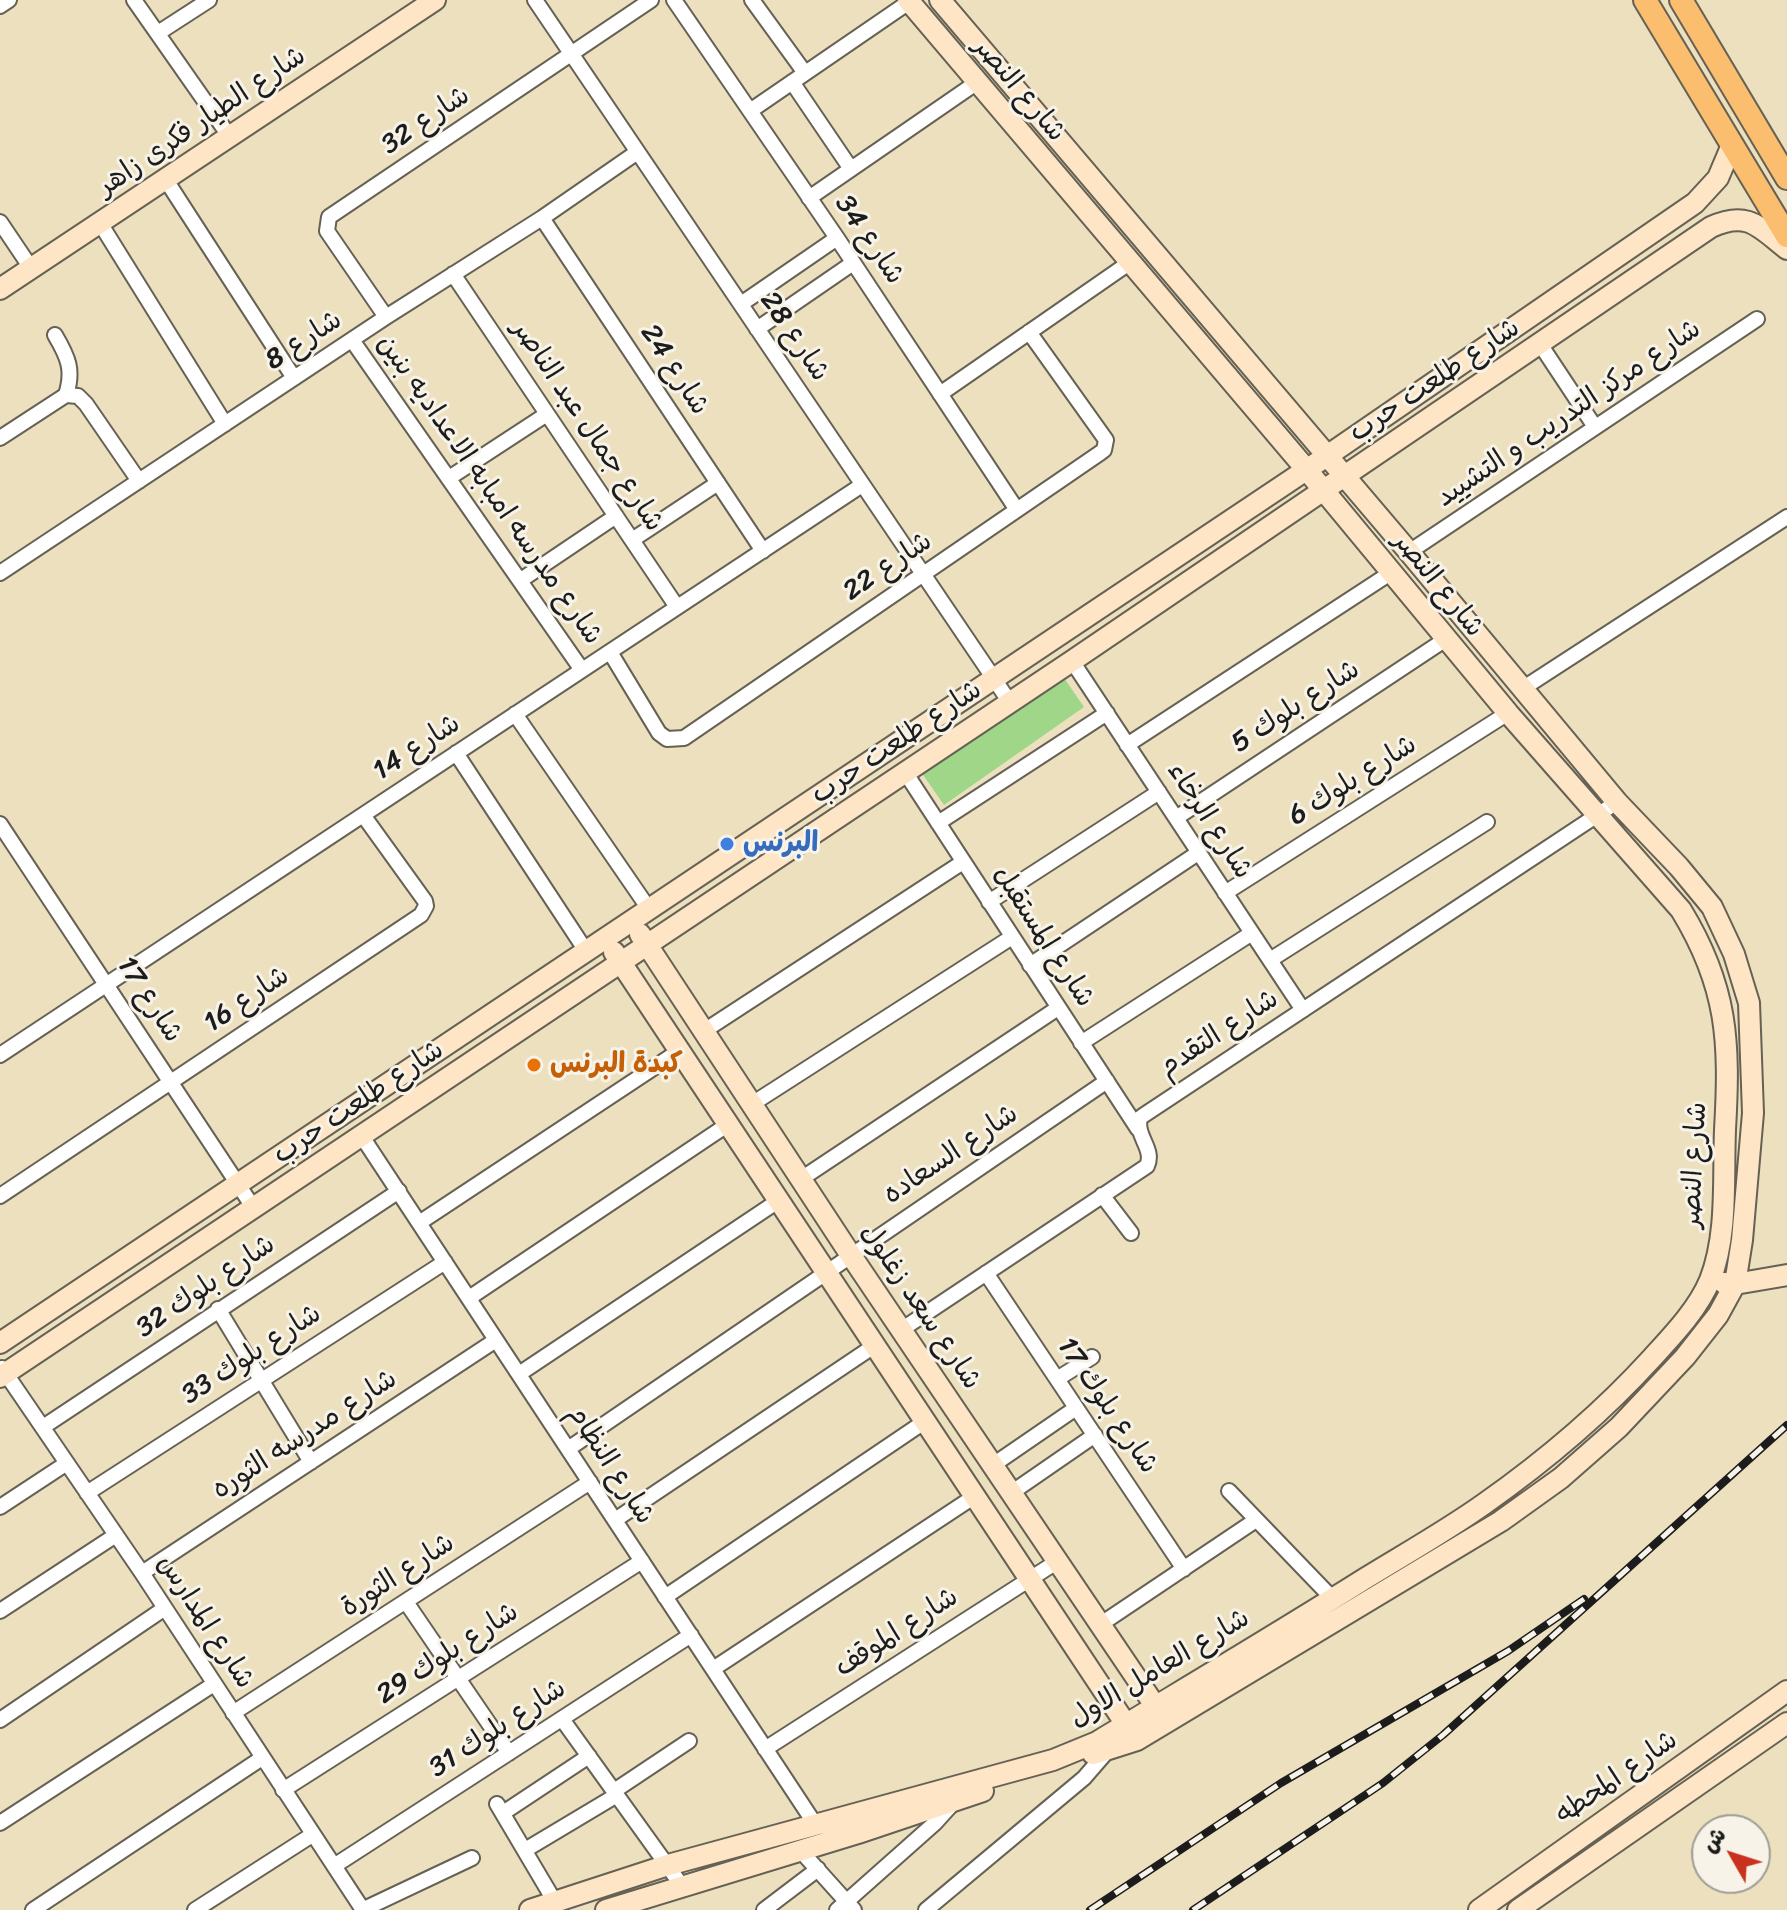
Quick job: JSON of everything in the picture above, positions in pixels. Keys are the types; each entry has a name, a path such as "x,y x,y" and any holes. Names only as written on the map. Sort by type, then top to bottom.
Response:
{"main road":[{"path":"1645,0 1787,236"},
{"path":"1681,0 1787,178"}],"street":[{"path":"134,0 230,137"},
{"path":"158,33 209,0"},
{"name":"شارع الطيار فكرى زاهر","path":"0,289 435,0"},
{"name":"شارع 28","path":"535,0 1009,701"},
{"name":"شارع 32","path":"386,317 327,231 329,217 651,0"},
{"name":"شارع 34","path":"674,0 837,238 1017,510"},
{"path":"752,0 851,169"},
{"name":"شارع النصر","path":"940,0 1617,802 1712,907 1734,954 1749,1003 1753,1113 1735,1284"},
{"path":"750,111 908,1"},
{"name":"شارع النصر","path":"908,1 1324,490 1508,713 1681,910 1711,967 1721,997 1726,1029 1727,1088 1721,1227 1709,1282"},
{"path":"809,198 976,83"},
{"path":"1041,159 1063,142"},
{"name":"شارع طلعت حرب","path":"0,1343 1327,456 1695,203 1718,178 1732,145"},
{"name":"شارع 8","path":"0,573 386,317 542,218 636,153"},
{"path":"166,180 294,378"},
{"name":"شارع 24","path":"542,218 763,551"},
{"name":"شارع طلعت حرب","path":"2,1372 1072,661 1723,222 1747,220 1760,226 1787,249"},
{"path":"0,222 31,268"},
{"path":"100,223 225,424"},
{"path":"741,304 837,238"},
{"path":"757,329 853,263"},
{"path":"940,394 1129,263"},
{"name":"شارع جمال عبد الناصر","path":"453,274 677,607"},
{"name":"شارع مركز التدريب و التشييد","path":"1409,552 1757,319"},
{"name":"شارع 22","path":"610,652 659,733 667,739 684,738 1100,453 1106,445 1103,436 1029,332"},
{"path":"55,335 71,363 71,379 66,395"},
{"name":"شارع مدرسه امبابه الاعداديه بنين","path":"352,340 582,670"},
{"path":"1540,344 1595,427"},
{"path":"0,438 66,395 78,396 139,481"},
{"path":"449,478 547,414"},
{"path":"632,540 718,483"},
{"name":"شارع 14","path":"0,1055 862,485"},
{"path":"521,580 616,516"},
{"path":"1522,689 1787,517"},
{"path":"1127,745 1392,572"},
{"name":"شارع بلوك 5","path":"1176,818 1446,639"},
{"name":"شارع الرخاء","path":"1072,661 1303,1010"},
{"path":"938,823 1107,713"},
{"name":"شارع بلوك 6","path":"1225,893 1508,713"},
{"path":"515,714 649,909"},
{"path":"456,753 586,951"},
{"name":"شارع المستقبل","path":"905,772 1138,1129"},
{"path":"989,902 1159,792"},
{"name":"شارع التقدم","path":"1138,1129 1140,1118 1144,1115 1617,802"},
{"name":"شارع 16","path":"0,1196 424,911 425,901 363,815"},
{"path":"1270,960 1487,822"},
{"name":"شارع 17","path":"0,824 253,1207"},
{"path":"1030,965 1198,853"},
{"path":"704,1031 963,862"},
{"name":"شارع سعد زغلول","path":"631,921 850,1254 1161,1714"},
{"path":"1081,1043 1252,933"},
{"path":"752,1104 1012,937"},
{"path":"605,939 1137,1740"},
{"path":"801,1179 1058,1008"},
{"path":"419,1223 679,1051"},
{"name":"شارع السعاده","path":"826,1274 850,1254 1107,1081"},
{"path":"469,1298 727,1125"},
{"path":"901,1330 1147,1166 1150,1161 1138,1129"},
{"name":"شارع النظام","path":"361,1135 815,1824"},
{"name":"شارع بلوك 32","path":"43,1427 399,1191"},
{"path":"1102,1195 1131,1233"},
{"path":"519,1374 778,1201"},
{"name":"شارع بلوك 33","path":"87,1493 445,1262"},
{"name":"شارع بلوك 17","path":"986,1273 1184,1569"},
{"path":"568,1449 826,1274"},
{"path":"1709,1282 1735,1284 1787,1275"},
{"name":"شارع العامل الاول","path":"606,1910 651,1904 682,1886 955,1801 1137,1740 1161,1714 1333,1599 1482,1506 1544,1460 1628,1384 1685,1320 1709,1282"},
{"name":"شارع العامل الاول","path":"530,1910 668,1865 1068,1755 1097,1742 1125,1722 1161,1714 1501,1521 1561,1478 1658,1388 1718,1315 1735,1284"},
{"path":"218,1309 311,1462"},
{"name":"شارع مدرسه الثوره","path":"142,1573 496,1340"},
{"path":"615,1520 874,1346"},
{"path":"1057,1379 1092,1357"},
{"name":"شارع المدارس","path":"2,1372 142,1573 362,1910"},
{"path":"993,1465 1076,1408"},
{"path":"665,1597 924,1422"},
{"path":"1011,1493 1095,1435"},
{"path":"0,1507 67,1463"},
{"name":"شارع الثورة","path":"233,1713 590,1482"},
{"path":"1229,1491 1333,1599"},
{"path":"713,1669 975,1496"},
{"path":"1101,1624 1256,1520"},
{"path":"0,1611 116,1535"},
{"name":"شارع بلوك 29","path":"283,1790 642,1561"},
{"name":"شارع الموقف","path":"765,1749 1058,1561"},
{"path":"406,1602 509,1753"},
{"path":"0,1720 165,1608"},
{"name":"شارع بلوك 31","path":"334,1866 691,1635"},
{"path":"0,1823 214,1684"},
{"name":"شارع المحطه","path":"1479,1910 1787,1691"},
{"path":"562,1719 682,1886"},
{"name":"شارع المحطه","path":"1518,1910 1787,1723"},
{"path":"525,1850 616,1793 689,1741"},
{"path":"926,1910 1084,1778 1110,1748"},
{"path":"555,1902 500,1808 589,1756"},
{"path":"33,1910 262,1758"},
{"path":"800,1850 846,1907 935,1823 970,1782"},
{"path":"195,1910 312,1835"},
{"path":"362,1910 472,1858"},
{"path":"764,1910 818,1869"}],"green space":[{"path":"1062,675 1084,707 944,805 921,772"}],"railway":[{"path":"1193,1910 1383,1783 1443,1735 1787,1425"},
{"path":"1090,1910 1281,1783 1508,1651 1584,1599"}],"place":[{"name":"البرنس","path":"727,844"},
{"name":"كبدة البرنس","path":"534,1065"}]}
